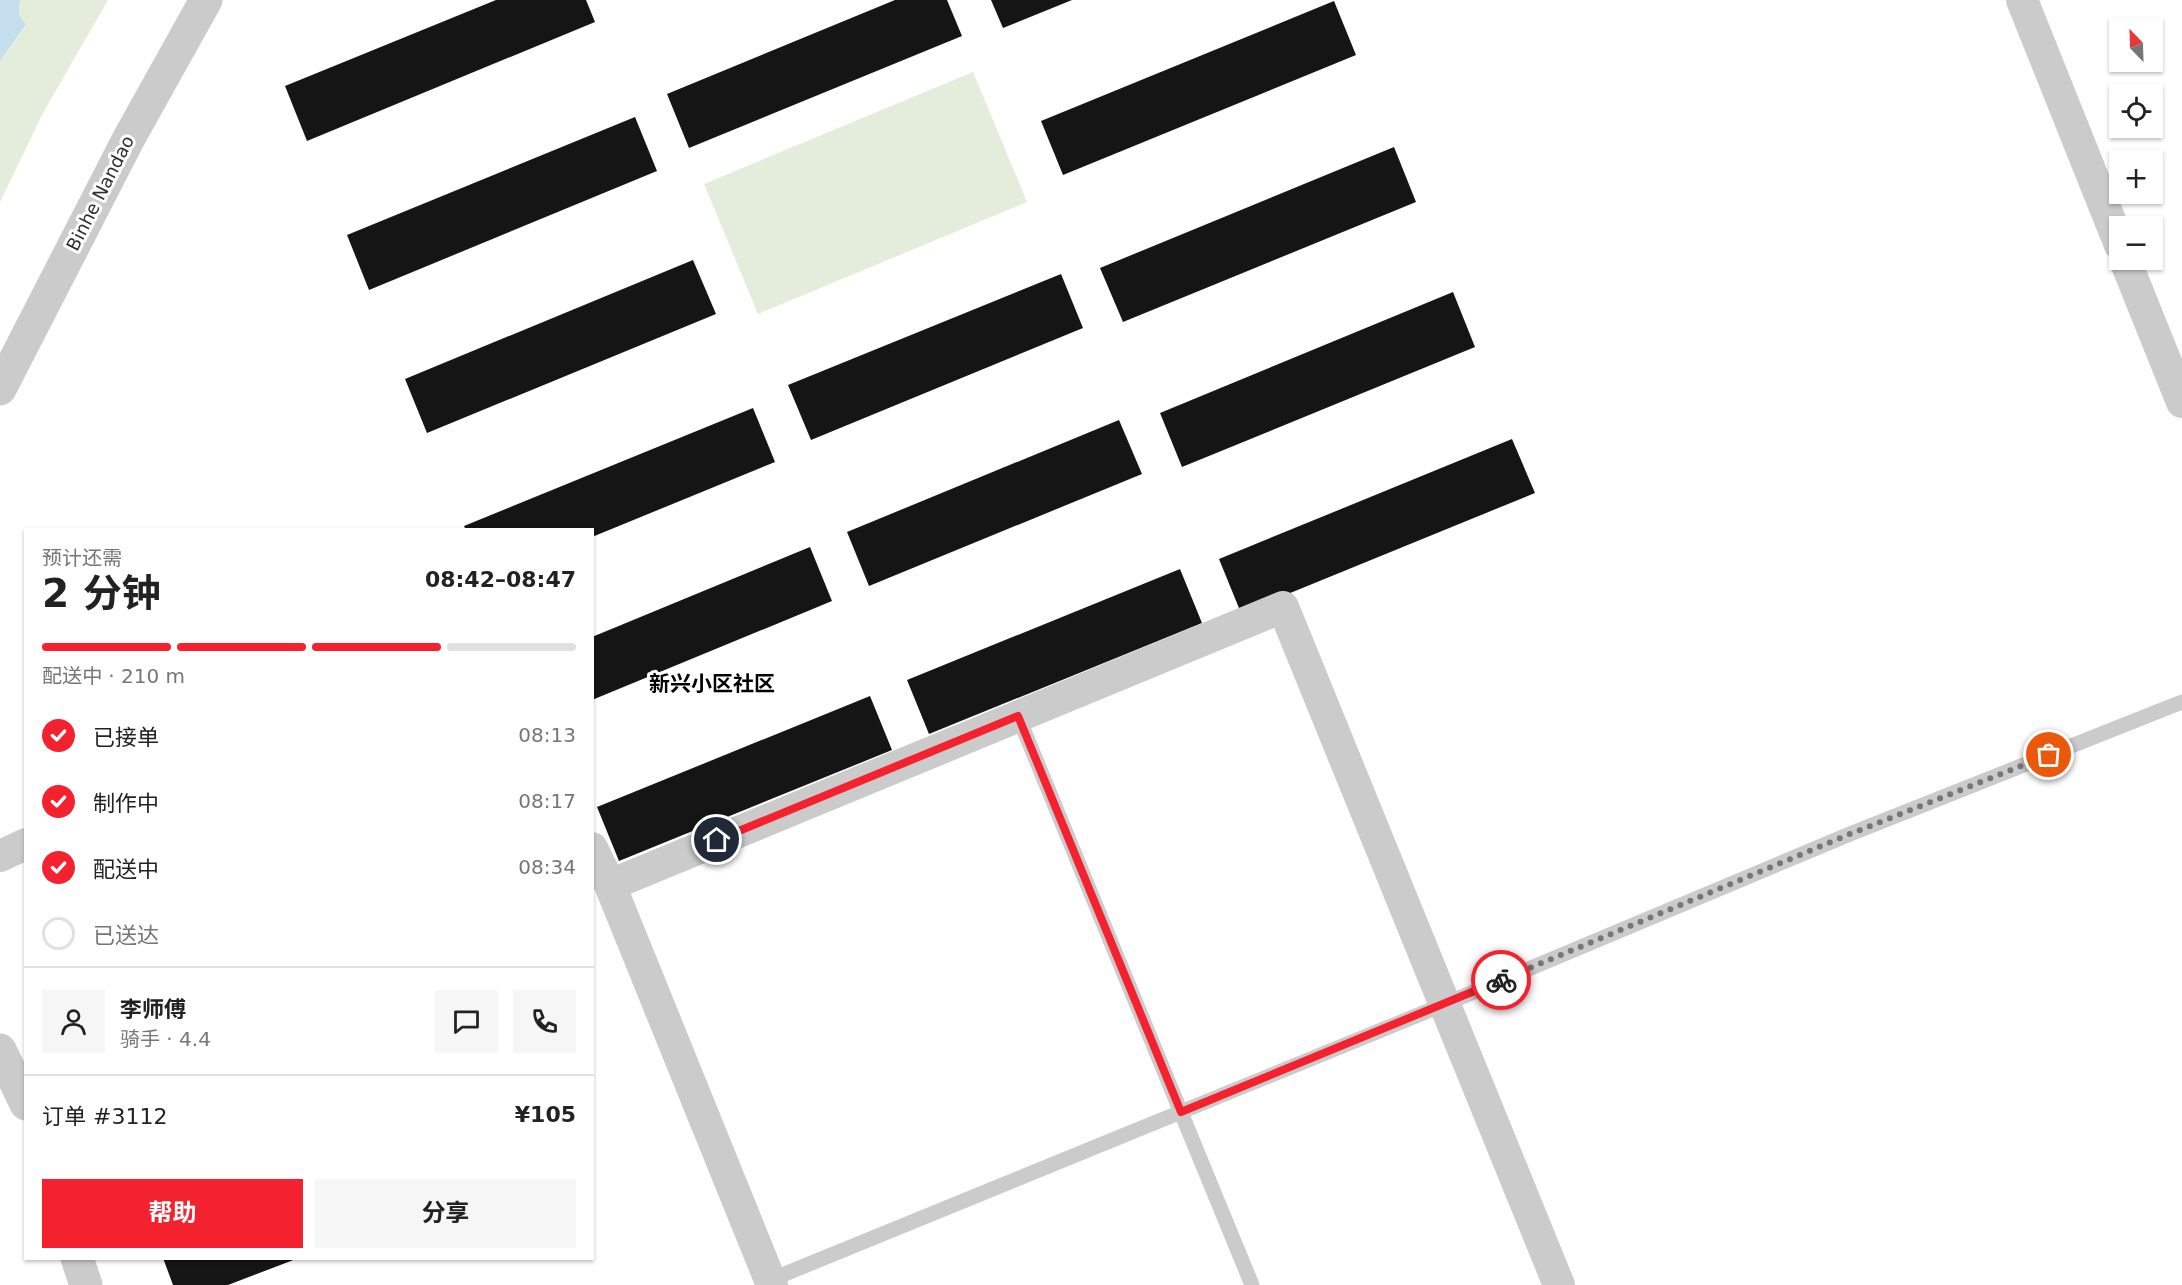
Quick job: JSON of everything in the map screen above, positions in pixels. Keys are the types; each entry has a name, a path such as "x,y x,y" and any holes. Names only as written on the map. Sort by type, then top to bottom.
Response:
{"street":[{"name":"Binhe Nandao","path":"0,389 129,138 206,0"},
{"path":"2022,0 2109,218"},
{"path":"2129,270 2182,402"},
{"path":"610,885 1283,607 1559,1285"},
{"path":"0,856 24,845"},
{"path":"594,852 610,885 771,1283"},
{"path":"0,1050 24,1100"},
{"path":"78,1260 86,1285"}],"lane":[{"path":"771,1283 1850,834 2182,702"},
{"path":"1018,716 1252,1285"}],"green space":[{"path":"20,0 108,0 44,111 0,202 0,61 26,26 19,15"},
{"path":"973,72 1027,202 758,314 704,184"}],"water":[{"path":"0,0 20,0 19,15 26,25 0,61"}],"building":[{"path":"496,0 586,0 595,22 307,141 285,86"},
{"path":"895,0 947,0 962,36 689,148 667,94"},
{"path":"991,0 1072,0 1003,28"},
{"path":"1334,1 1356,55 1063,175 1041,121"},
{"path":"635,117 657,171 369,290 347,235"},
{"path":"1394,147 1416,202 1123,322 1100,268"},
{"path":"693,260 716,314 427,433 405,379"},
{"path":"1061,274 1083,328 811,440 788,385"},
{"path":"1453,292 1475,347 1182,467 1160,413"},
{"path":"753,408 775,462 594,536 594,528 465,528 464,526"},
{"path":"1119,420 1142,474 869,586 847,532"},
{"path":"1512,439 1535,493 1241,613 1219,559"},
{"path":"810,547 832,601 594,699 594,636"},
{"path":"1180,569 1202,623 929,734 907,680"},
{"path":"870,696 892,750 619,861 597,807"},
{"path":"164,1260 293,1260 228,1285 173,1285"}],"way so far":[{"path":"1501,980 1850,834 2049,755"}],"district":[{"name":"新兴小区社区","path":"712,684"}],"route":[{"path":"717,840 1018,716 1181,1112 1501,980"}]}
